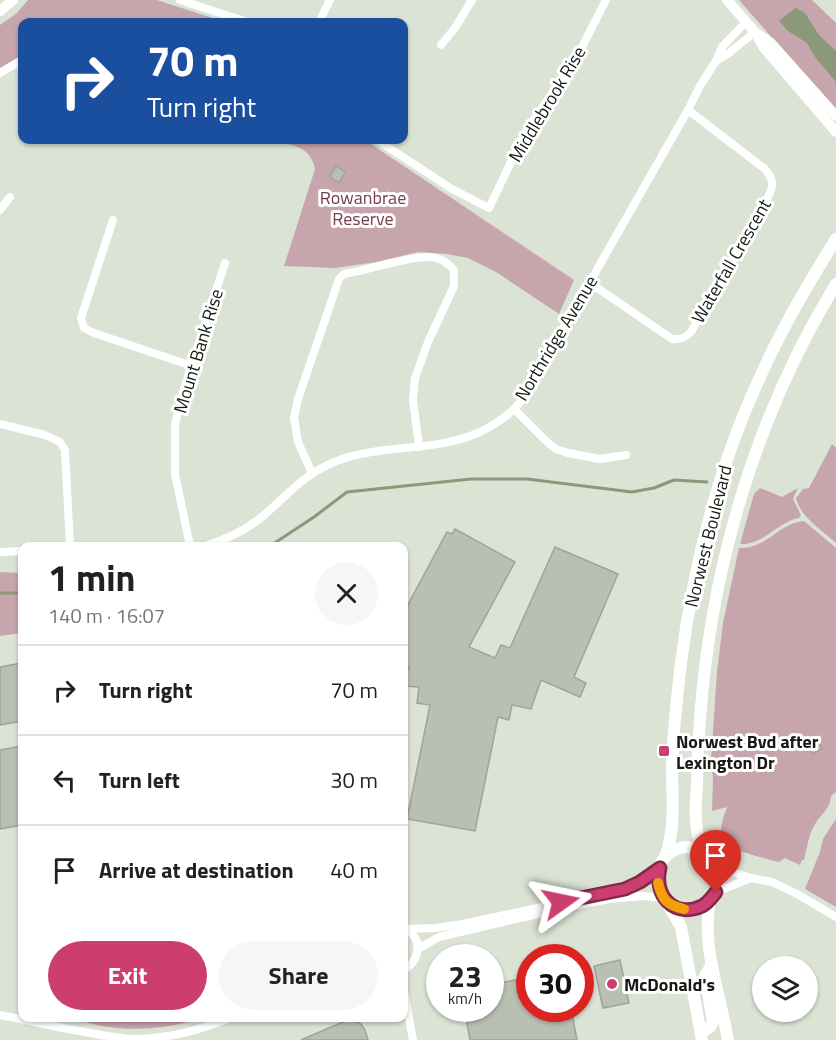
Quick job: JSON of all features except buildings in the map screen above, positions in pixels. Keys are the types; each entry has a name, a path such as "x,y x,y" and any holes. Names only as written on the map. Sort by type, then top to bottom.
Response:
{"main road":[{"name":"Norwest Boulevard","path":"662,863 672,833 672,765 677,693 685,630 715,496 766,364 788,320 836,239"},
{"name":"Norwest Boulevard","path":"701,850 696,818 698,736 708,637 716,591 752,463 786,378 820,310 836,284"},
{"path":"702,1036 681,927 658,884 662,863 675,850 683,847 701,850 712,858 717,867 718,885 707,913 707,925 712,964 728,1040"},
{"path":"665,900 682,909 693,909 705,904 713,895"},
{"path":"702,1036 713,1022 705,976 712,964"}],"street":[{"path":"0,10 13,0"},
{"path":"180,0 235,18"},
{"path":"321,18 330,0"},
{"path":"441,45 455,28 472,0"},
{"name":"Middlebrook Rise","path":"382,144 452,189 489,208 526,131 574,60 606,0"},
{"path":"727,0 755,32 764,48 836,132"},
{"name":"Northridge Avenue","path":"216,542 244,529 297,483 333,463 356,455 419,447 466,437 497,422 514,409 543,366 716,61 722,46 746,22"},
{"path":"755,32 771,43 836,116"},
{"name":"Northridge Avenue","path":"716,61 755,32"},
{"path":"0,73 18,62"},
{"name":"Waterfall Crescent","path":"590,283 672,339 679,340 686,337 768,197 773,183 771,175 688,110"},
{"path":"0,210 10,197"},
{"path":"113,220 81,318 84,328 192,366"},
{"path":"312,473 298,442 294,418 297,399 339,279 344,274 430,257 440,259 454,270 454,286 428,342 416,378 413,400 419,447"},
{"name":"Mount Bank Rise","path":"189,542 175,474 175,425 183,392 225,263"},
{"path":"514,409 556,449 600,459 626,455"},
{"path":"0,424 45,435 60,442 65,450 70,542"},
{"path":"0,552 18,550"},
{"path":"408,929 463,924 625,889 640,882 662,863"},
{"path":"717,867 780,885 836,917"},
{"path":"713,895 751,878"},
{"path":"418,950 439,937 609,899 643,896 665,900"},
{"path":"408,931 414,936 418,950 416,958 408,967"},
{"path":"408,1013 413,1040"},
{"path":"0,1015 18,1019"},
{"path":"34,1022 108,1037 135,1039 163,1037 220,1022"}],"green space":[{"path":"28,0 157,0 213,18 18,18 18,57 0,68 0,25 17,13"},
{"path":"739,0 812,0 836,23 836,111"},
{"name":"Rowanbrae Reserve","path":"288,144 371,144 574,280 559,314 496,272 468,258 447,254 418,252 376,262 335,268 284,266 315,169 310,156"},
{"path":"832,444 836,448 836,543 807,517 796,498 803,489 809,488"},
{"path":"760,488 782,497 798,488 793,499 801,515 763,538 748,544 740,544 754,494"},
{"path":"804,521 836,548 836,792 831,796 827,808 812,830 804,860 800,865 785,858 779,862 756,856 731,846 726,841 721,829 727,807 712,811 711,760 723,623 739,548 757,545 787,526"},
{"path":"0,572 18,573 18,634 0,636"},
{"path":"836,819 836,907 805,889 823,839"},
{"path":"88,1022 186,1022 142,1029"}],"shaded area":[{"path":"796,8 805,13 819,35 836,51 836,82 815,57 807,43 788,31 779,21"}],"waterway":[{"path":"276,542 347,492 471,479 527,479 632,492 654,488 674,480 707,482"},
{"path":"0,593 18,593"}],"slow traffic":[{"path":"658,883 663,898 671,905 684,909"}],"place":[{"name":"Norwest Bvd after Lexington Dr","path":"664,751"},
{"name":"McDonald's","path":"612,984"}],"route":[{"path":"561,902 625,889 660,868 658,884 660,891 663,898 671,905 682,909 693,909 705,904 716,892"}]}
